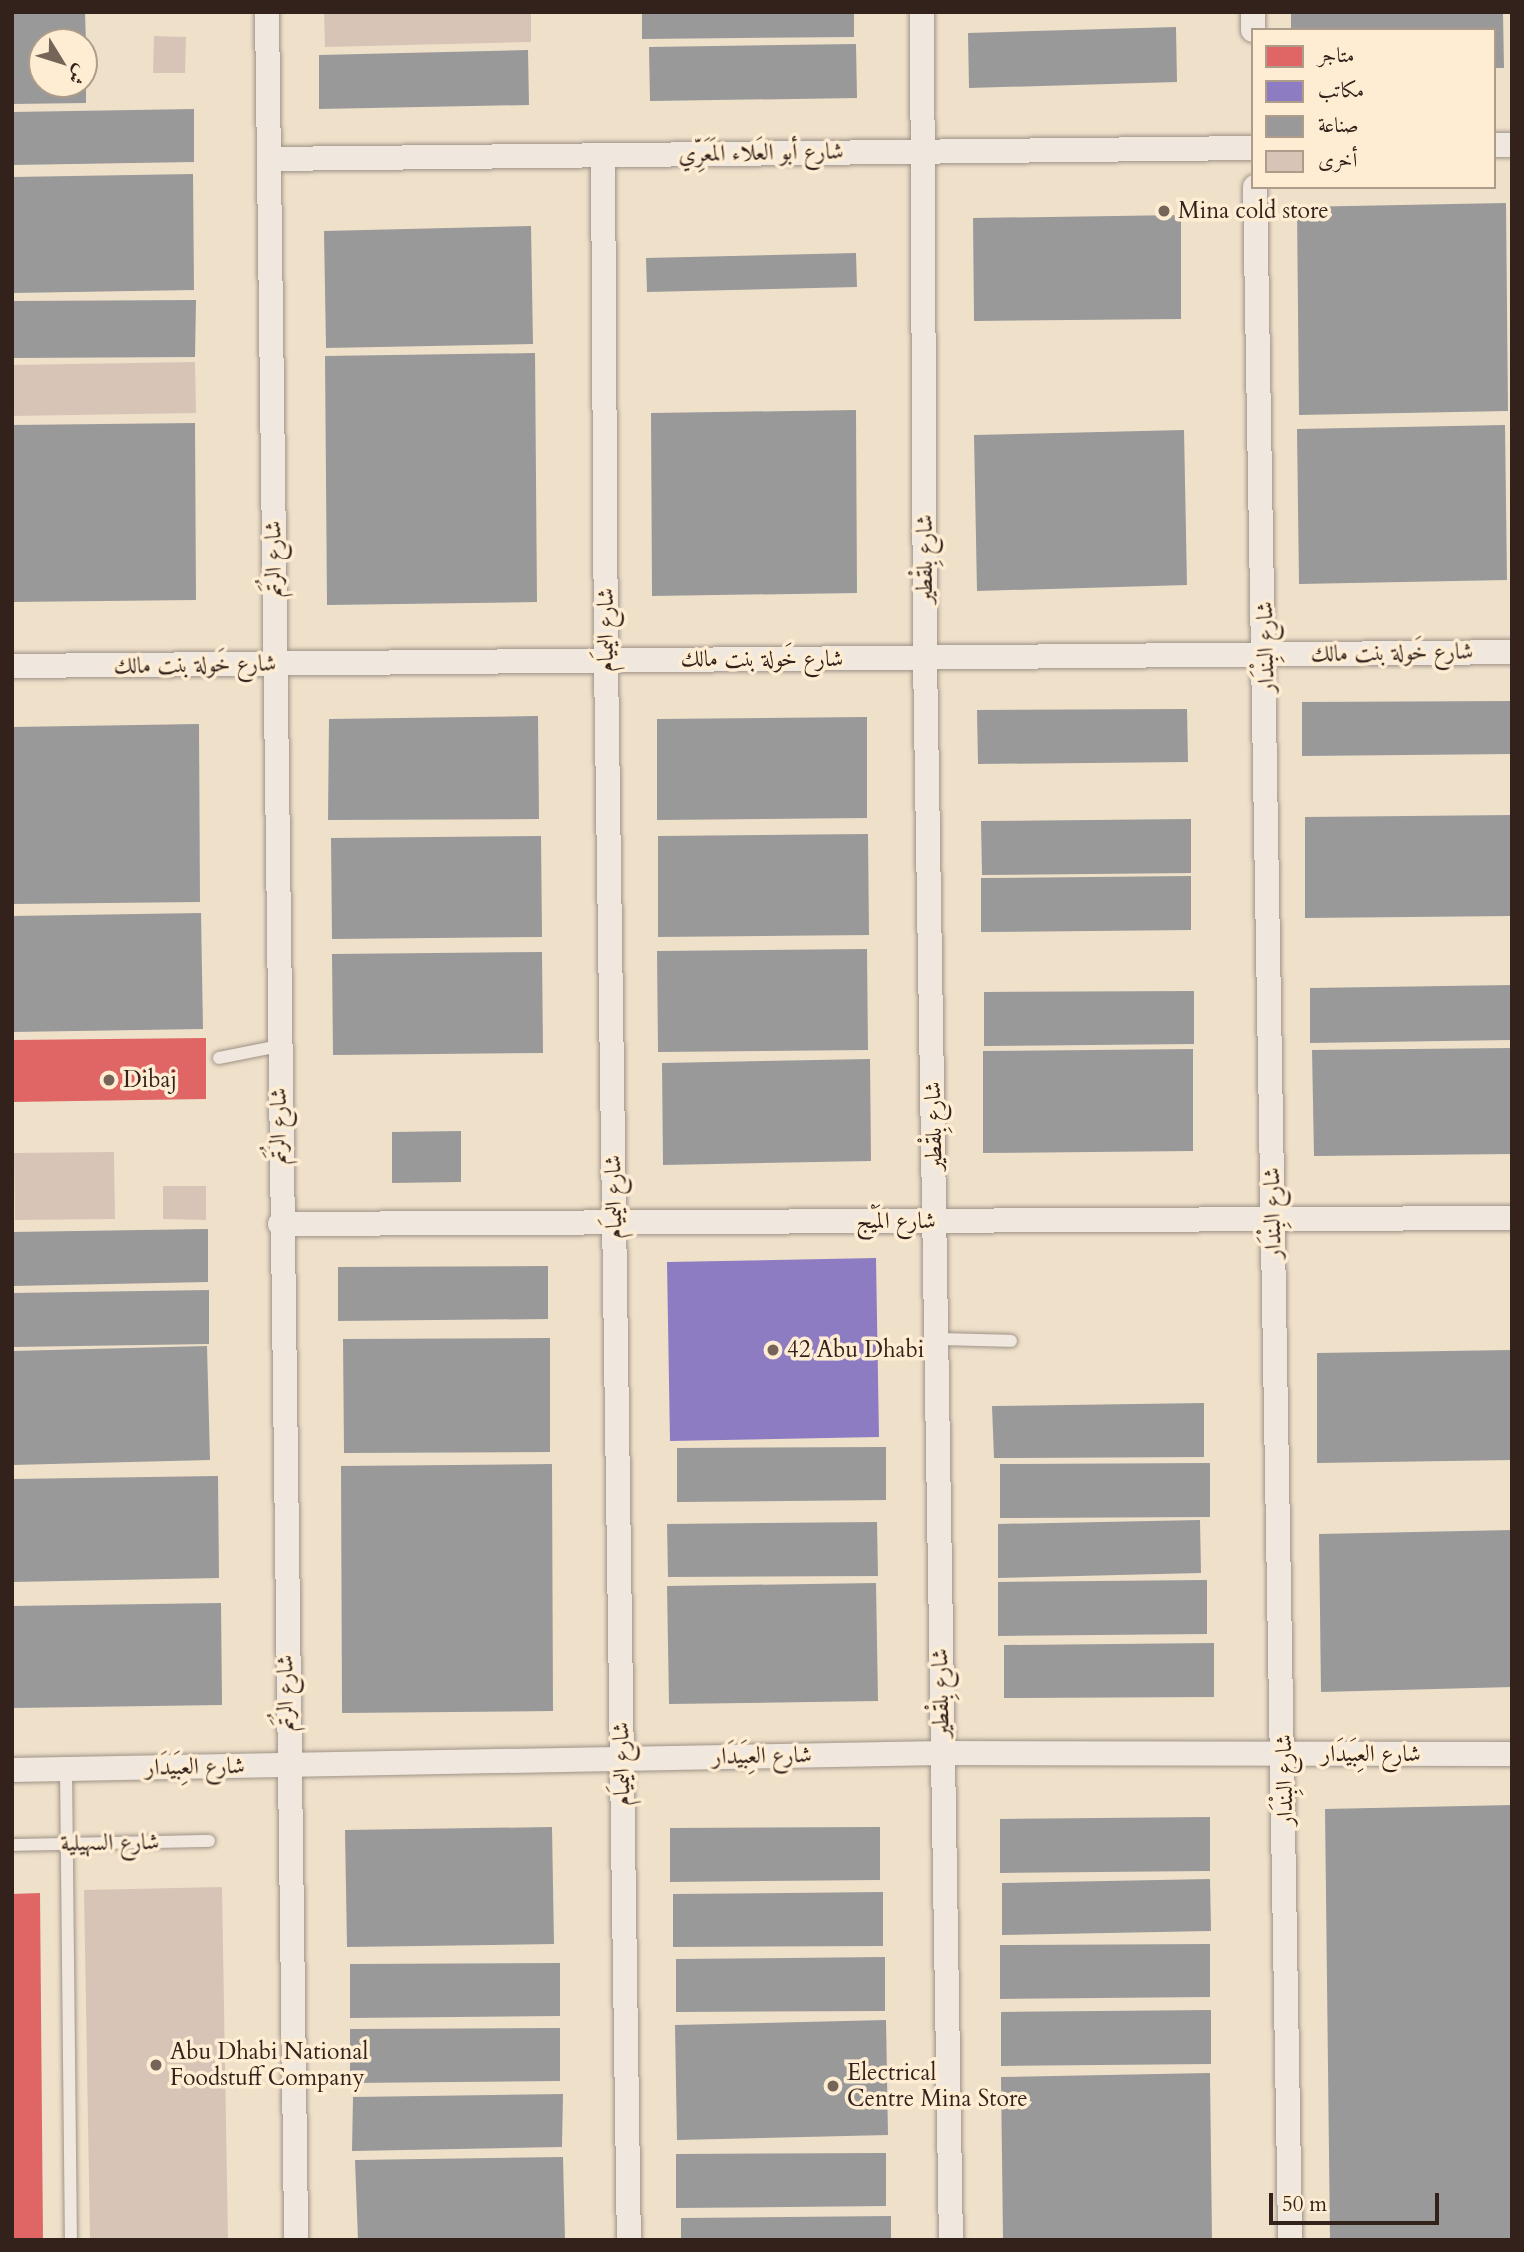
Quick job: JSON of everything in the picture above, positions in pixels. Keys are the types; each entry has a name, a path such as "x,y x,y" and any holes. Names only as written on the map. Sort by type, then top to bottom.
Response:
{"street":[{"name":"شارع الرُتَم","path":"267,12 280,1224 296,2240"},
{"name":"شارع بِلقْطير","path":"922,12 925,658 951,2240"},
{"name":"شارع أبو العَلاء المَعَرِّي","path":"269,159 1251,148"},
{"name":"شارع اليميَام","path":"603,155 606,661 629,2240"},
{"name":"شارع البِنْدَار","path":"1255,189 1285,1754 1290,2240"},
{"name":"شارع خَولة بنت مالك","path":"12,666 1512,652"},
{"name":"شارع المَيْج","path":"280,1224 1512,1218"},
{"name":"شارع العِبَيدَار","path":"12,1770 942,1753 1512,1754"}],"lane":[{"path":"219,1058 279,1046"},
{"path":"937,1339 1011,1341"},
{"path":"66,1769 71,2240"},
{"name":"شارع السهيلية","path":"12,1845 209,1841"}],"building: متاجر":[{"name":"Dibaj","path":"206,1038 206,1099 12,1102 12,1040"},
{"path":"40,1893 43,2240 12,2240 12,1894"}],"building: مكاتب":[{"name":"42 Abu Dhabi","path":"876,1258 879,1437 670,1441 667,1262"}],"building: صناعة":[{"path":"12,12 85,12 86,28 28,28 28,98 86,98 86,103 12,104"},
{"path":"642,12 854,12 854,37 642,39"},
{"path":"1291,12 1503,12 1504,68 1496,68 1496,28 1291,28"},
{"path":"1176,27 1177,82 969,88 968,33"},
{"path":"856,44 857,98 650,101 649,47"},
{"path":"528,50 529,105 319,109 319,55"},
{"path":"194,109 194,162 12,165 12,112"},
{"path":"193,174 194,290 12,293 12,177"},
{"path":"1506,203 1508,411 1299,415 1297,207"},
{"path":"1181,215 1181,319 974,321 973,218"},
{"path":"531,226 533,344 326,348 324,231"},
{"path":"856,253 857,287 647,292 646,258"},
{"path":"196,300 195,357 12,358 12,301"},
{"path":"535,353 537,602 327,605 325,356"},
{"path":"856,410 857,593 652,596 651,413"},
{"path":"195,423 196,600 12,602 12,425"},
{"path":"1505,425 1507,580 1299,584 1297,429"},
{"path":"1184,430 1187,585 977,591 974,435"},
{"path":"1512,701 1512,754 1302,756 1302,702"},
{"path":"1187,709 1188,762 978,764 977,710"},
{"path":"538,716 539,819 328,820 329,719"},
{"path":"867,717 867,818 657,820 657,719"},
{"path":"199,724 200,902 12,904 12,727"},
{"path":"1512,815 1512,916 1305,918 1305,817"},
{"path":"1191,819 1191,873 982,875 981,821"},
{"path":"868,834 869,935 658,937 658,836"},
{"path":"541,836 542,937 332,939 331,838"},
{"path":"1191,876 1191,930 981,932 981,878"},
{"path":"201,913 203,1029 12,1032 12,916"},
{"path":"867,949 868,1050 658,1052 657,951"},
{"path":"542,952 543,1053 333,1055 332,954"},
{"path":"1512,985 1512,1040 1310,1043 1310,988"},
{"path":"1194,991 1194,1044 984,1046 984,992"},
{"path":"1512,1048 1512,1154 1314,1156 1312,1050"},
{"path":"1193,1049 1193,1151 983,1153 983,1051"},
{"path":"870,1059 871,1161 663,1165 662,1063"},
{"path":"461,1131 461,1182 392,1183 392,1132"},
{"path":"208,1229 208,1282 12,1286 12,1232"},
{"path":"548,1266 548,1319 338,1321 338,1267"},
{"path":"209,1290 209,1344 12,1347 12,1293"},
{"path":"550,1338 550,1452 344,1453 343,1339"},
{"path":"207,1346 210,1460 12,1465 12,1351"},
{"path":"1512,1350 1512,1460 1317,1463 1317,1353"},
{"path":"1204,1403 1204,1457 994,1458 992,1406"},
{"path":"886,1447 886,1500 677,1502 677,1448"},
{"path":"1210,1463 1210,1517 1000,1518 1000,1464"},
{"path":"552,1464 553,1711 342,1713 341,1466"},
{"path":"218,1476 219,1578 12,1582 12,1479"},
{"path":"1200,1520 1201,1573 998,1578 998,1524"},
{"path":"877,1522 878,1576 668,1577 667,1524"},
{"path":"1512,1530 1512,1687 1321,1692 1319,1534"},
{"path":"1207,1580 1207,1634 998,1636 998,1582"},
{"path":"876,1583 878,1701 669,1704 667,1586"},
{"path":"221,1603 222,1705 13,1708 12,1606"},
{"path":"1214,1643 1214,1697 1004,1698 1004,1645"},
{"path":"1512,1805 1512,2240 1330,2240 1325,1809"},
{"path":"1210,1817 1210,1871 1000,1873 1000,1819"},
{"path":"552,1827 554,1944 347,1947 345,1830"},
{"path":"880,1827 880,1880 670,1882 670,1828"},
{"path":"1210,1879 1211,1931 1002,1935 1002,1883"},
{"path":"883,1892 883,1946 673,1947 673,1894"},
{"path":"1210,1944 1210,1997 1000,1999 1000,1945"},
{"path":"885,1957 885,2011 676,2012 676,1959"},
{"path":"560,1963 560,2016 350,2018 350,1964"},
{"path":"1211,2010 1211,2064 1001,2066 1001,2012"},
{"path":"886,2020 888,2135 677,2140 675,2025"},
{"path":"560,2028 560,2081 350,2083 350,2029"},
{"path":"1210,2073 1212,2240 1003,2240 1001,2077"},
{"path":"563,2094 562,2147 352,2151 353,2097"},
{"path":"886,2153 886,2206 676,2208 676,2154"},
{"path":"563,2157 565,2240 358,2240 355,2160"},
{"path":"891,2216 891,2240 681,2240 681,2218"}],"building: أخرى":[{"path":"324,12 531,12 531,42 325,47"},
{"path":"154,36 186,37 185,73 153,73"},
{"path":"195,362 196,413 12,416 12,365"},
{"path":"114,1152 115,1219 15,1220 14,1153"},
{"path":"163,1186 206,1186 206,1220 163,1219"},
{"name":"Abu Dhabi National Foodstuff Company","path":"222,1887 228,2240 90,2240 84,1890"}],"place":[{"name":"Mina cold store","path":"1164,211"},
{"name":"Dibaj","path":"109,1080"},
{"name":"42 Abu Dhabi","path":"773,1350"},
{"name":"Abu Dhabi National Foodstuff Company","path":"156,2065"},
{"name":"Electrical Centre Mina Store","path":"833,2086"}]}
